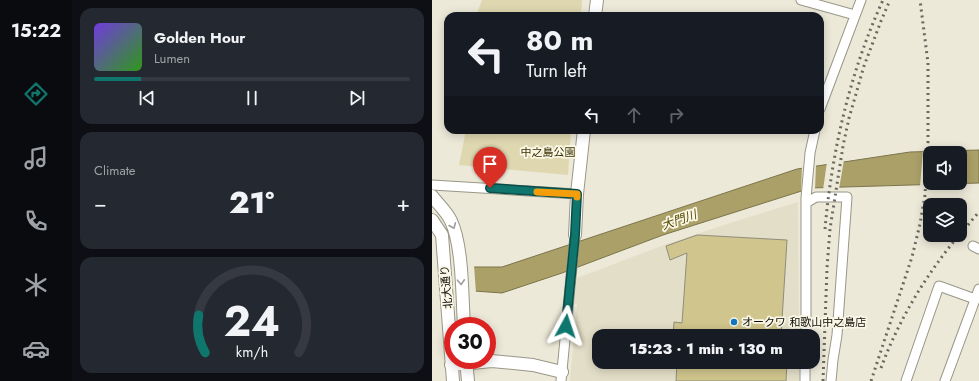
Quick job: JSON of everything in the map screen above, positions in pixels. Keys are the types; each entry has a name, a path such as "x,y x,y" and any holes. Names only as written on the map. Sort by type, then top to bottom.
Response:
{"street":[{"path":"596,12 597,0"},
{"path":"801,0 855,15"},
{"path":"824,96 861,0"},
{"path":"496,361 533,365 561,376 584,134"},
{"path":"806,329 806,200 810,152 814,134"},
{"path":"432,185 577,194"},
{"name":"北大通り","path":"432,196 451,220 456,232 460,261 463,317"},
{"path":"806,200 816,196 847,197 837,335 833,360 832,381"},
{"name":"北大通り","path":"432,220 442,235 448,317"},
{"path":"906,381 938,286 975,299"},
{"path":"945,381 979,289"},
{"name":"北大通り","path":"452,369 453,381"},
{"path":"467,369 468,381"},
{"path":"805,369 805,381"}],"shaded area":[{"path":"798,202 799,329 592,329 592,369 799,369 799,381 570,381 577,304 574,304 577,278 664,245"}],"green space":[{"path":"482,0 582,0 581,12 478,12"},
{"name":"中之島公園","path":"465,134 571,134 568,175 459,165"}],"water":[{"path":"967,150 979,150 979,183 967,183"},
{"name":"大門川","path":"910,152 923,152 923,185 811,188 663,235 562,273 502,293 432,288 432,267 502,267 797,169"}],"pier":[{"path":"923,150 923,187 920,187"},
{"path":"844,160 839,189 823,190 827,162"},
{"path":"816,164 815,190 801,194 802,166"},
{"path":"432,265 474,265 476,293 432,290"}],"building":[{"path":"697,235 787,240 781,329 674,329 674,322 682,323 687,253 670,260 666,246"},
{"path":"677,369 787,369 786,381 676,381"}],"railway":[{"path":"825,229 832,170 844,112 861,55 883,0"},
{"path":"823,381 827,268 830,229 843,146 849,118 864,66 890,0"},
{"path":"871,381 912,257 925,195 928,142 928,63 920,0"},
{"path":"967,226 979,212"},
{"path":"881,368 896,332 914,298 935,266 953,242"}],"slow traffic":[{"path":"537,192 577,194 577,197"}],"place":[{"name":"オークワ 和歌山中之島店","path":"734,322"}],"route":[{"path":"490,188 577,194 575,235 566,326"}]}
